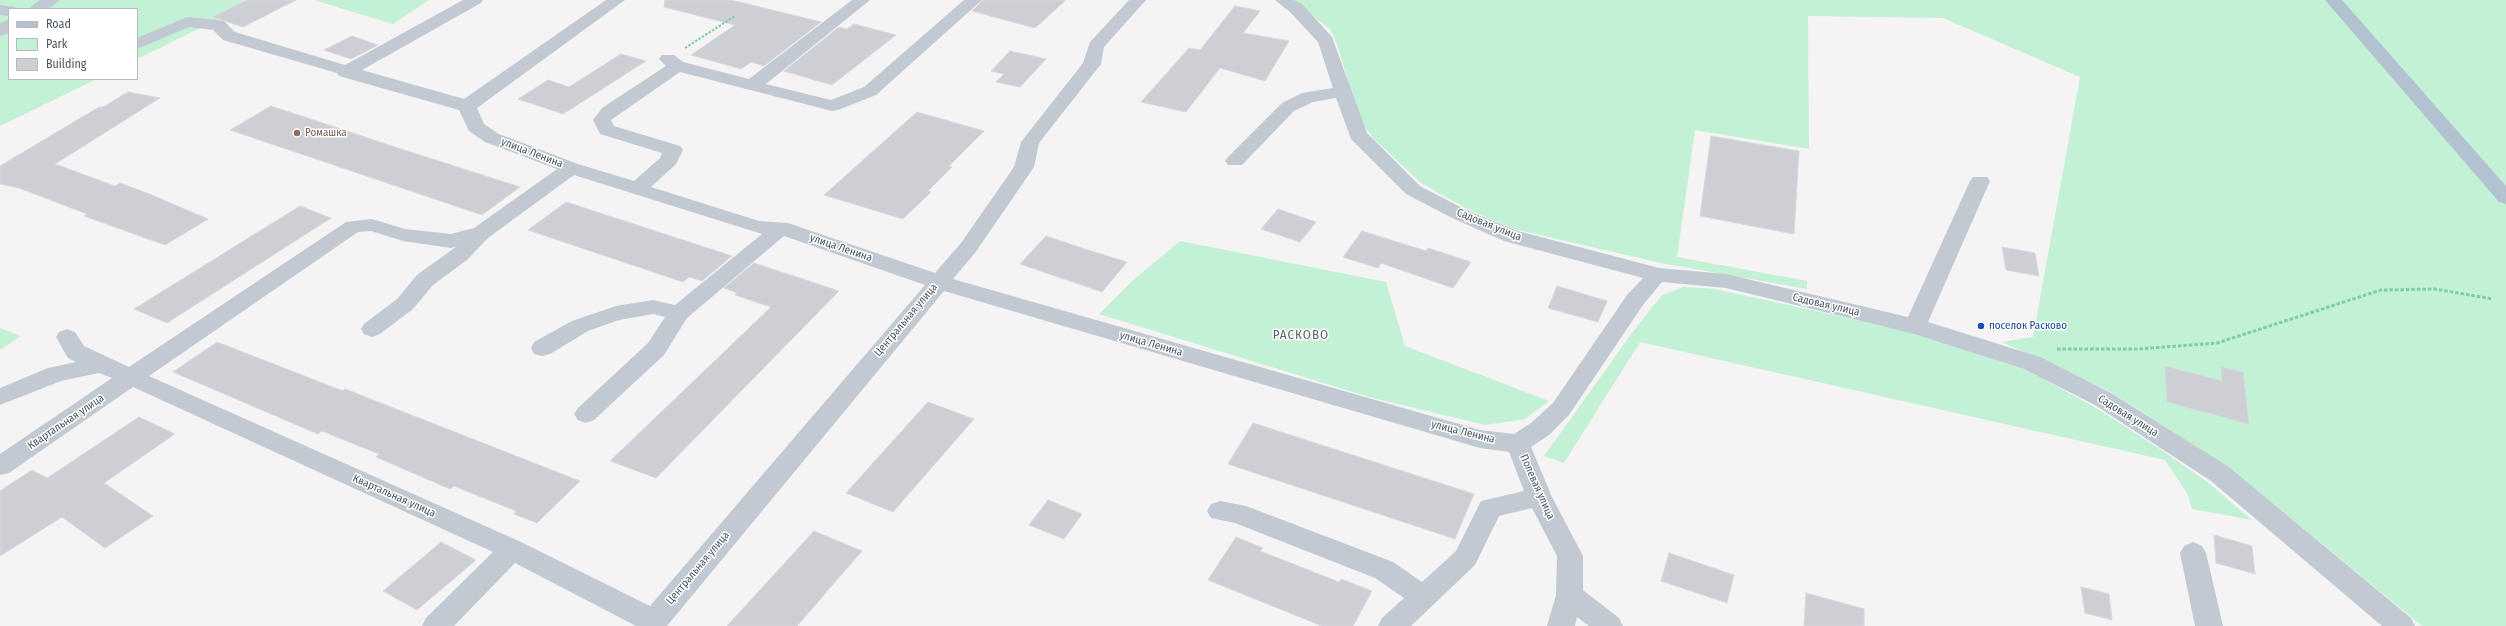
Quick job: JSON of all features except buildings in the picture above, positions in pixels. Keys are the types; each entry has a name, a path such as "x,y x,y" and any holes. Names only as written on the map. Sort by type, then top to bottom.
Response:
{"main road":[{"path":"2333,0 2506,198"}],"street":[{"path":"38,8 52,0"},
{"path":"345,72 475,0"},
{"path":"138,44 187,22 218,25 229,36 345,72 467,106 617,0"},
{"path":"752,86 862,0"},
{"path":"637,188 668,160 673,150 607,130 602,120 608,112 672,63 752,86 832,106 870,91 974,0"},
{"name":"Центральная улица","path":"652,624 968,248 1024,167 1030,142 1092,64 1096,46 1138,0"},
{"name":"Садовая улица","path":"1283,0 1296,8 1326,41 1342,92 1358,135 1413,190 1459,214 1511,236 1626,265 1658,276 1726,281 1915,326 2032,363 2103,399 2220,474 2400,626"},
{"path":"1235,161 1288,107 1308,97 1342,92"},
{"name":"улица Ленина","path":"467,106 476,127 492,138 571,168 758,227 781,228 938,282 1480,439 1518,444"},
{"path":"372,329 405,304 425,280 460,255 481,233 571,168"},
{"path":"1915,326 1980,181"},
{"path":"131,377 354,226 372,225 403,235 451,241 481,233"},
{"path":"586,414 656,349 680,313 781,228"},
{"name":"Полевая улица","path":"1561,626 1570,595 1570,556 1539,497 1518,444 1540,429 1561,409 1634,300 1658,276"},
{"path":"542,348 580,326 616,313 653,307 680,313"},
{"name":"Квартальная улица","path":"67,337 76,352 100,366 131,377 512,549 652,624"},
{"path":"0,397 56,374 100,366"},
{"name":"Квартальная улица","path":"0,466 131,377"},
{"path":"1392,626 1466,558 1490,508 1539,497"},
{"path":"1220,511 1237,513 1384,570 1423,597"},
{"path":"436,626 512,549"},
{"path":"2193,553 2209,626"},
{"path":"1570,595 1609,626"}],"path":[{"path":"672,63 735,16"},
{"path":"2032,363 2055,349 2138,349 2217,343 2381,290 2435,290 2493,299"}],"green space":[{"path":"0,0 258,0 138,59 138,8 8,8 8,80 95,80 0,126"},
{"path":"314,0 429,0 393,24"},
{"path":"1292,0 2506,0 2506,626 2422,626 2230,468 2109,391 2002,342 2033,337 2080,77 1943,18 1808,16 1809,149 1695,130 1677,257 1807,281 1807,289 1661,263 1514,229 1471,211 1421,183 1374,139 1360,120 1337,44 1330,29"},
{"path":"1180,241 1386,282 1405,346 1549,401 1525,419 1485,425 1369,397 1099,314 1132,281"},
{"path":"1684,287 1715,289 1913,332 2029,371 2096,408 2163,451 2210,484 2252,520 2192,509 2187,493 2165,460 1640,342 1564,463 1544,456 1632,333 1662,295"},
{"path":"0,328 21,336 0,350"}],"place":[{"name":"Ромашка","path":"297,133"},
{"name":"поселок Расково","path":"1981,326"}],"district":[{"name":"РАСКОВО","path":"1301,335"}]}
